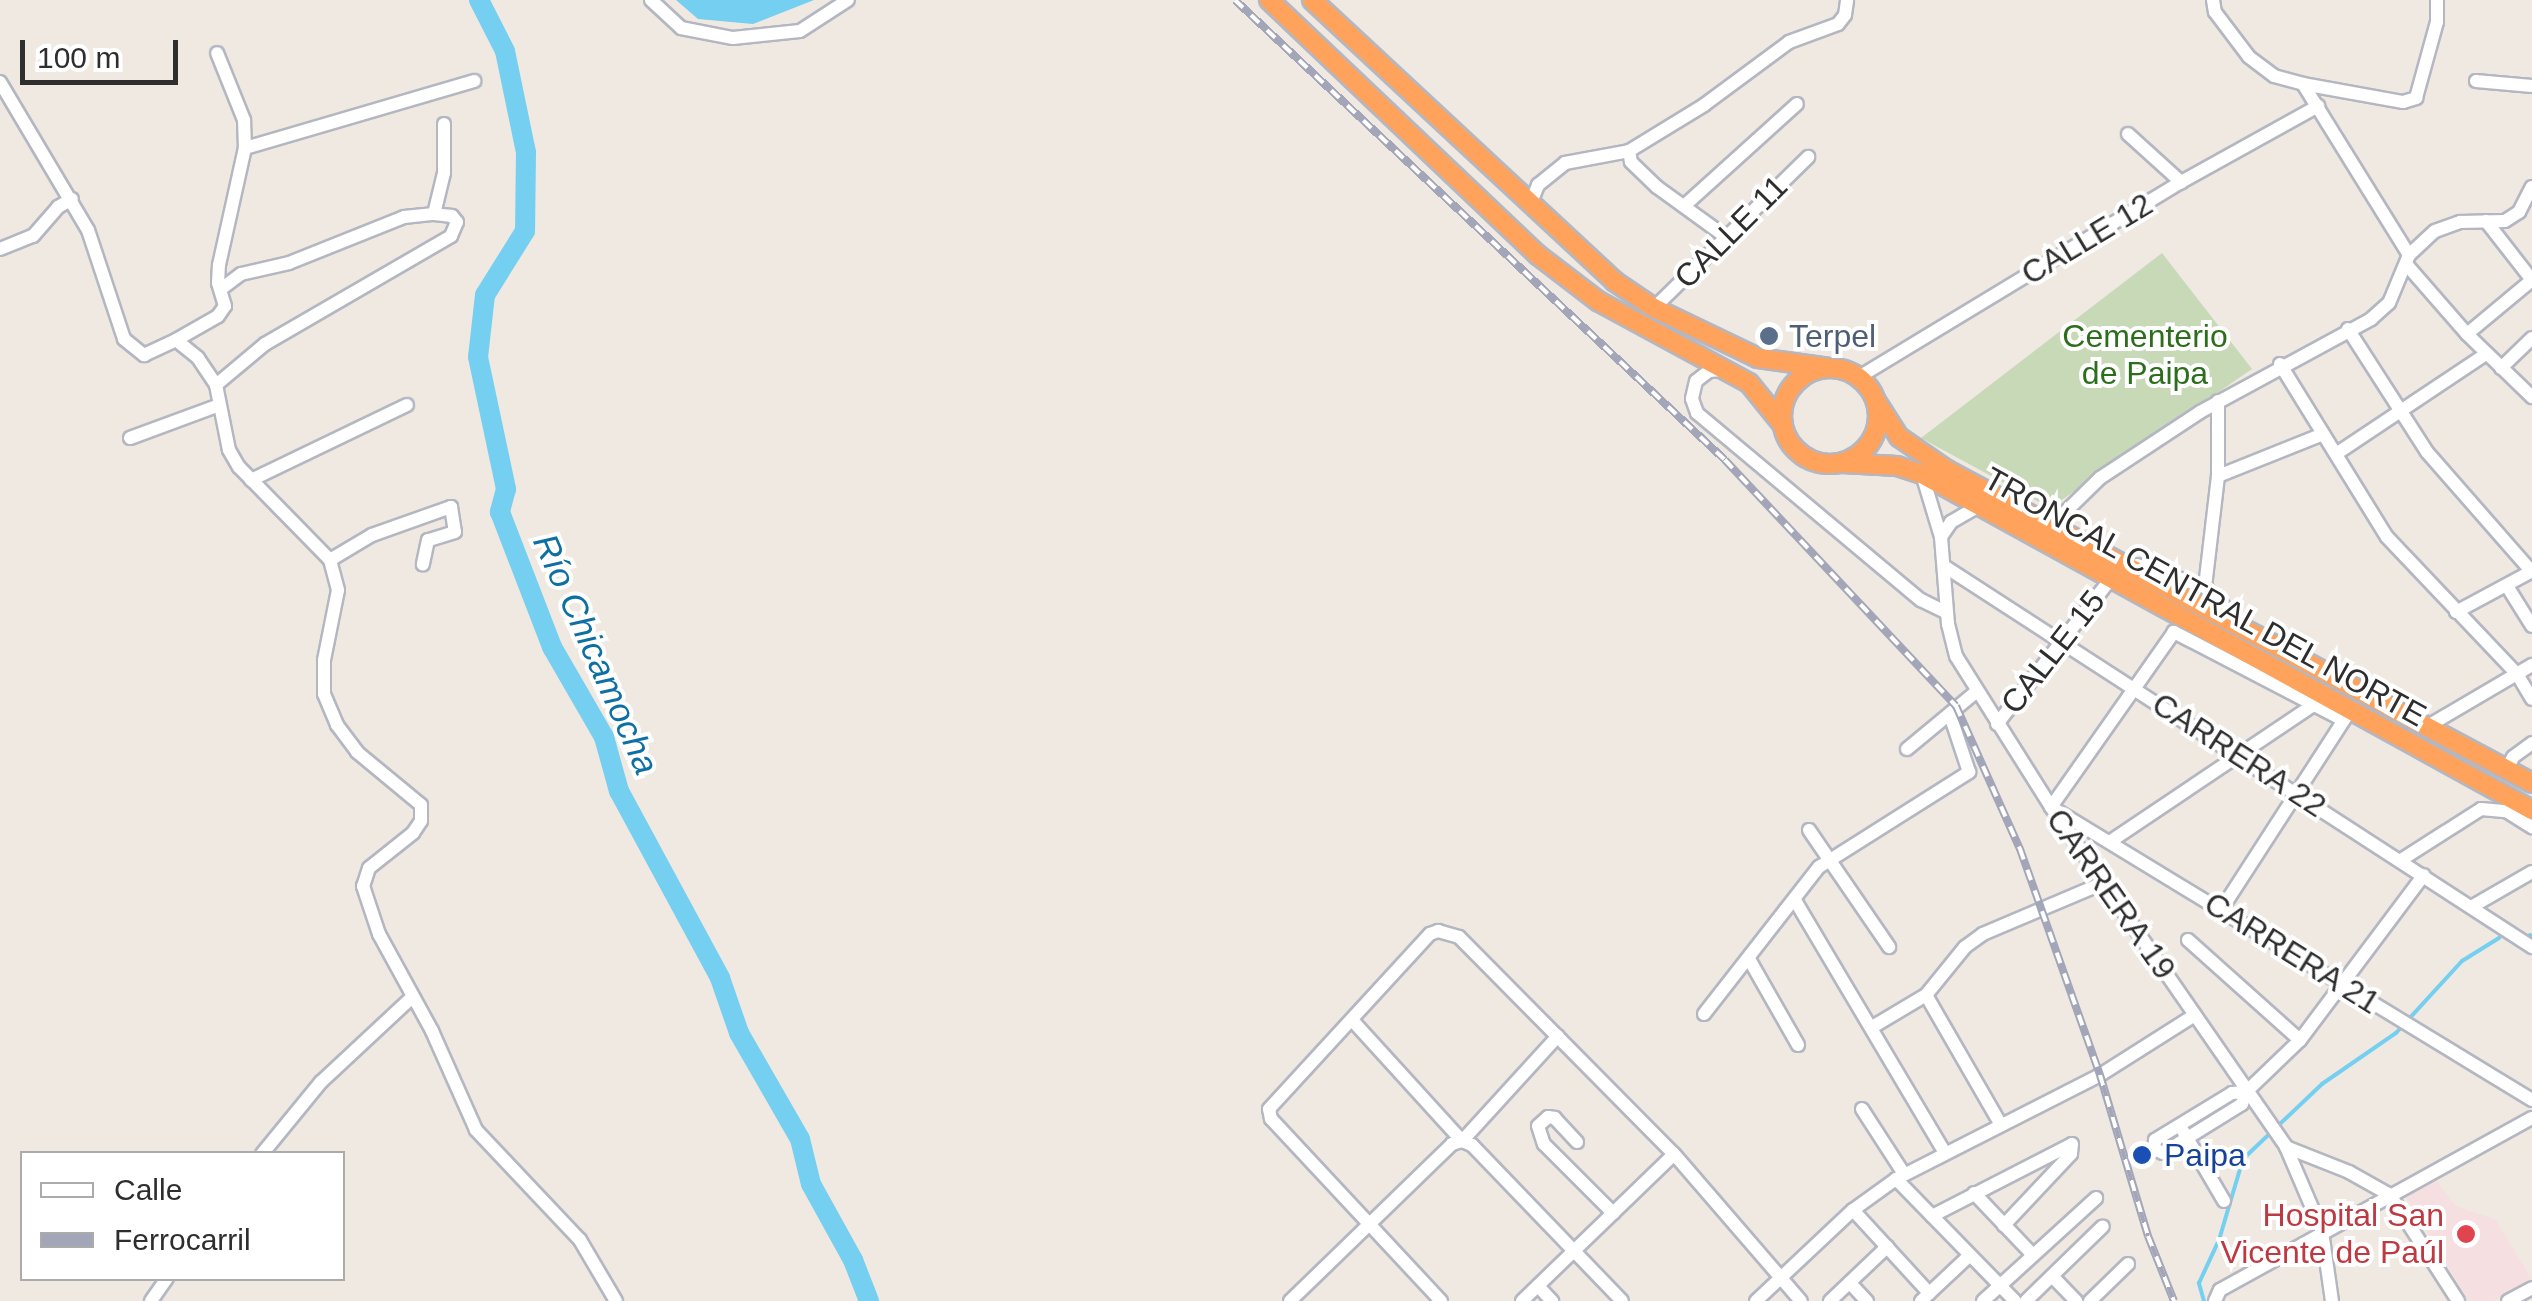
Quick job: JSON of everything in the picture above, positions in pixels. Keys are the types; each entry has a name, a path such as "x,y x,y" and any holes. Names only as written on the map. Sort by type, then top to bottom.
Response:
{"highway":[{"path":"1269,0 1538,255 1598,301 1762,394 1798,452 1826,464 1842,464 1860,455 1873,440 1879,420 1876,400 1859,377 1828,368 1758,358 1654,308 1587,260 1312,0"},
{"path":"1783,424 1783,404 1792,385 1809,372 1828,368"},
{"name":"TRONCAL CENTRAL DEL NORTE","path":"1876,400 1887,422 1914,449 2532,783"},
{"name":"TRONCAL CENTRAL DEL NORTE","path":"1842,464 1897,466 1922,474 2346,717 2532,810"}],"street":[{"path":"651,0 681,28 733,38 800,30 848,0"},
{"path":"1530,205 1538,186 1565,163 1629,150 1704,105 1789,42 1838,24 1846,15 1847,0"},
{"path":"2213,0 2215,12 2250,57 2274,76 2410,101 2420,93 2427,68 2437,22 2436,0"},
{"path":"0,82 88,230 124,339 144,355 223,310 219,265 245,148 239,99 217,53"},
{"path":"245,148 474,80"},
{"path":"2476,81 2532,86"},
{"path":"2303,84 2408,260 2467,334 2532,397"},
{"path":"1684,206 1797,104"},
{"name":"CALLE 12","path":"1859,377 2181,182 2318,106"},
{"path":"434,214 444,173 444,124"},
{"path":"2128,134 2181,182"},
{"path":"1629,150 1634,165 1726,237"},
{"name":"CALLE 11","path":"1654,308 1808,157"},
{"path":"2051,526 2100,478 2218,401 2280,364 2371,319 2389,302 2408,260 2435,231 2460,222 2505,222 2519,212 2532,187"},
{"path":"0,248 32,236 58,207 72,199"},
{"path":"216,385 265,344 451,236 457,222 452,216 434,214 404,217 290,263 241,274 221,289"},
{"path":"2467,334 2532,280 2486,221"},
{"path":"2348,330 2426,452 2532,571 2456,612"},
{"path":"2502,368 2532,338"},
{"path":"176,340 208,368 216,385 230,450 252,480 330,560 338,590 324,660 324,694 336,725 357,752 421,805 421,821 413,833 369,868 363,886 411,998 432,1031 476,1130 580,1240 616,1301"},
{"path":"2336,454 2486,354"},
{"path":"2280,364 2387,537 2517,674 2532,698"},
{"path":"1722,370 1710,371 1696,382 1692,399 1697,413 1921,600 1946,612"},
{"path":"2205,587 2218,476 2218,401"},
{"path":"130,438 219,405"},
{"path":"252,480 406,406"},
{"path":"2218,476 2323,434"},
{"name":"CARRERA 19","path":"1922,474 1941,538 1946,612 1956,656 2051,807 2284,1144 2322,1231 2332,1301"},
{"path":"1941,538 1952,522 1979,506"},
{"path":"330,560 372,535 451,507 455,532 430,538 423,564"},
{"path":"2117,561 2205,587 2243,627"},
{"name":"CARRERA 22","path":"1944,566 2473,906 2532,948"},
{"name":"CALLE 15","path":"1996,724 2110,580"},
{"path":"2507,586 2532,626"},
{"path":"2051,807 2174,632 2312,706 2346,717 2221,910"},
{"path":"2428,726 2532,664"},
{"path":"1906,750 1976,692"},
{"path":"2112,841 2312,706"},
{"path":"1704,1014 1831,858 1969,772 1950,716"},
{"path":"2506,769 2512,757 2532,743"},
{"name":"CARRERA 21","path":"2051,807 2532,1100"},
{"path":"2401,860 2481,810 2494,807 2532,827"},
{"path":"1810,830 1889,948"},
{"path":"2473,906 2532,872"},
{"path":"2246,1092 2232,1093 2180,1124 2155,1140 2154,1149 2163,1153 2242,1104 2246,1092 2300,1040 2424,875"},
{"path":"1874,1026 1926,994 1965,947 1983,934 2103,883"},
{"path":"1796,902 1874,1026 1945,1153"},
{"path":"1441,1301 1271,1119 1268,1109 1430,934 1447,931 1459,937 1674,1154 1800,1301"},
{"path":"2188,940 2300,1040"},
{"path":"1750,959 1798,1045"},
{"path":"1926,994 2000,1123"},
{"path":"264,1151 321,1082 411,998"},
{"path":"1756,1301 1853,1210 1900,1176 2100,1074 2195,1015"},
{"path":"1352,1020 1462,1141 1472,1145 1622,1301"},
{"path":"1290,1301 1452,1144 1462,1141 1558,1036"},
{"path":"1862,1109 1900,1176 1932,1216 2014,1301"},
{"path":"1578,1142 1554,1118 1548,1117 1538,1126 1544,1144 1613,1213"},
{"path":"2215,1298 2322,1231 2532,1118"},
{"path":"2180,1124 2224,1201"},
{"path":"1932,1216 2072,1144 2070,1154 2004,1226"},
{"path":"2284,1144 2350,1172 2390,1195 2458,1301"},
{"path":"1522,1301 1674,1154"},
{"path":"1974,1193 2031,1254"},
{"path":"1983,1301 2096,1198"},
{"path":"1853,1210 1925,1297 1970,1255"},
{"path":"2026,1301 2103,1226"},
{"path":"1830,1301 1887,1247"},
{"path":"2090,1301 2128,1264"},
{"path":"2052,1276 2076,1301"},
{"path":"1850,1283 1867,1301"},
{"path":"1538,1286 1552,1301"},
{"path":"2508,1301 2532,1288"}],"shaded area":[{"name":"Hospital San Vicente de Paúl","path":"2435,1179 2456,1206 2495,1219 2532,1279 2494,1301 2469,1301 2404,1194"}],"green space":[{"name":"Cementerio de Paipa","path":"2162,253 2252,369 2050,508 1921,438"}],"water":[{"path":"676,0 814,0 753,24 698,19"}],"waterway":[{"name":"Río Chicamocha","path":"479,0 505,51 526,152 525,231 485,295 478,357 506,489 500,512 552,647 604,737 619,791 720,978 739,1033 800,1139 811,1184 853,1260 869,1301"},
{"path":"2204,1301 2199,1283 2219,1240 2243,1159 2322,1084 2396,1033 2462,961 2499,938"}],"railway":[{"path":"1235,0 1725,460 1956,706 2020,849 2100,1075 2148,1236 2174,1301"}],"place":[{"name":"Terpel","path":"1769,336"},
{"name":"Paipa","path":"2142,1155"},
{"name":"Hospital San Vicente de Paúl","path":"2466,1234"}]}
